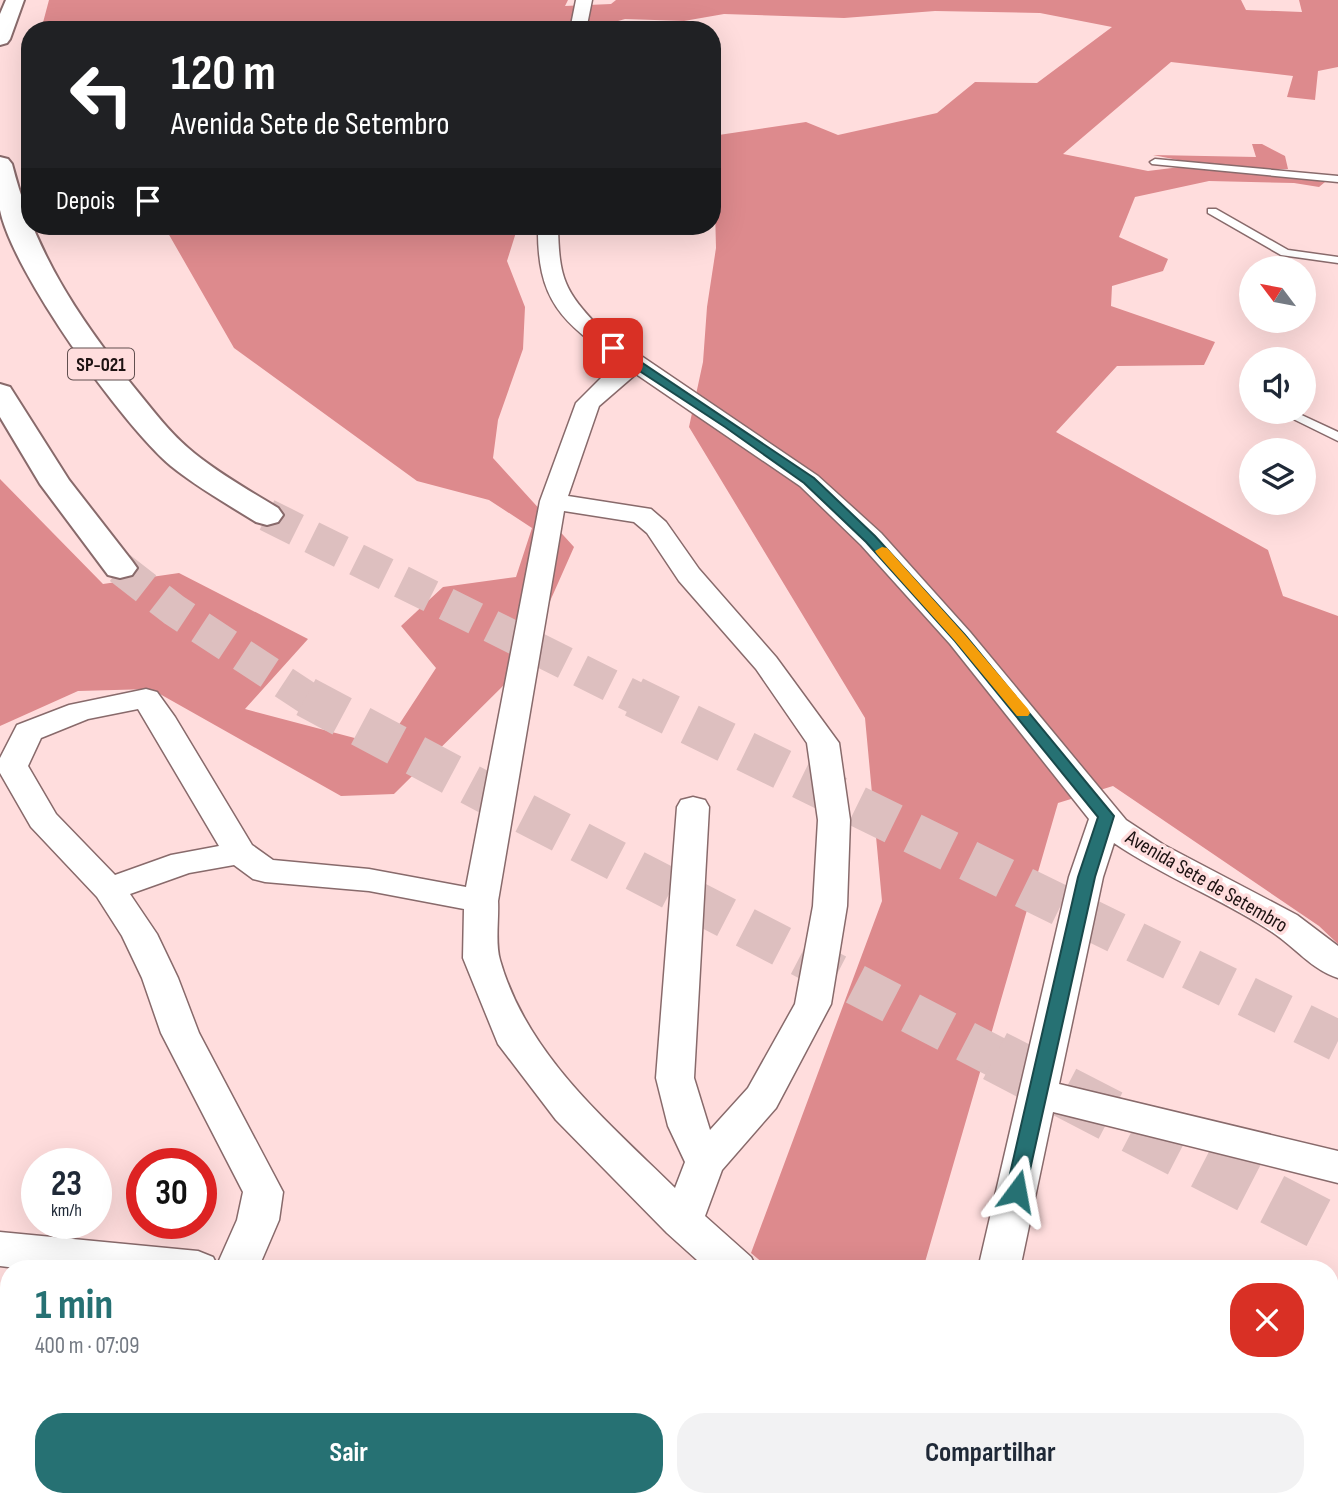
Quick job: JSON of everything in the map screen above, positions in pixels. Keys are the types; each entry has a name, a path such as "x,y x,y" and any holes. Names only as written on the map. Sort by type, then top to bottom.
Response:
{"highway":[{"path":"0,39 15,0"},
{"name":"SP-021","path":"0,164 3,182 21,233"},
{"name":"SP-021","path":"22,235 29,256 57,303 152,429 181,458 267,515"},
{"path":"0,393 56,484 120,568"}],"street":[{"path":"579,21 585,0"},
{"name":"Avenida Sete de Setembro","path":"548,235 547,266 561,302 592,333 634,364 729,424 809,481 871,539 960,638 1114,828 1285,924 1338,965"},
{"path":"634,364 588,403 553,501 481,901 481,958 511,1034 570,1110 682,1221 726,1260"},
{"path":"553,501 642,515 657,528 689,575 766,663 823,743 834,820 830,906 813,1004 762,1098 705,1162 682,1221"},
{"path":"241,1260 258,1220 263,1192 180,1033 160,978 139,934 111,897 109,889 43,820 12,766 28,732 79,711 146,698 160,717 240,853 265,871 369,880 481,901"},
{"path":"692,807 675,1078 688,1126 705,1162"},
{"path":"1001,1260 1086,877 1106,816"},
{"path":"109,889 183,863 240,853"},
{"path":"1038,1094 1338,1167"},
{"path":"0,1249 109,1260"}],"lane":[{"path":"1155,162 1338,179"},
{"path":"1212,211 1285,253 1338,260"},
{"path":"1310,424 1338,437"}],"shaded area":[{"path":"49,0 568,0 565,6 611,4 616,0 1241,0 1246,10 1302,12 1299,0 1338,0 1338,67 1318,71 1315,100 1287,97 1293,76 1171,62 1063,154 1148,171 1188,166 1188,162 1153,155 1256,157 1252,144 1262,144 1285,156 1288,169 1247,169 1325,182 1319,187 1294,183 1209,181 1135,197 1119,237 1168,259 1163,271 1112,286 1111,306 1215,342 1204,365 1117,366 1056,432 1268,550 1283,596 1338,616 1338,944 1319,926 1113,786 1058,803 926,1260 759,1260 751,1253 882,901 865,718 689,427 703,362 716,235 721,235 721,135 806,122 838,135 937,113 975,82 1037,83 1112,27 1040,13 935,11 844,18 724,14 684,21 43,21"},
{"path":"169,235 515,235 507,261 525,307 523,349 498,420 493,458 574,547 520,669 394,794 341,796 151,689 78,691 0,726 0,479 103,584 179,573 308,639 245,709 385,746 436,668 401,626 443,587 516,577 532,528 489,500 417,481 234,348"}],"tunnel":[{"path":"267,515 638,699"},
{"path":"120,568 174,610 309,699"},
{"path":"306,697 518,810 998,1058"},
{"path":"634,697 1338,1041"},
{"path":"995,1056 1338,1233"}],"slow traffic":[{"path":"882,551 960,638 1022,713"}],"route":[{"path":"613,348 729,424 809,481 871,539 960,638 1106,816 1086,877 1075,937 1017,1191"}]}
